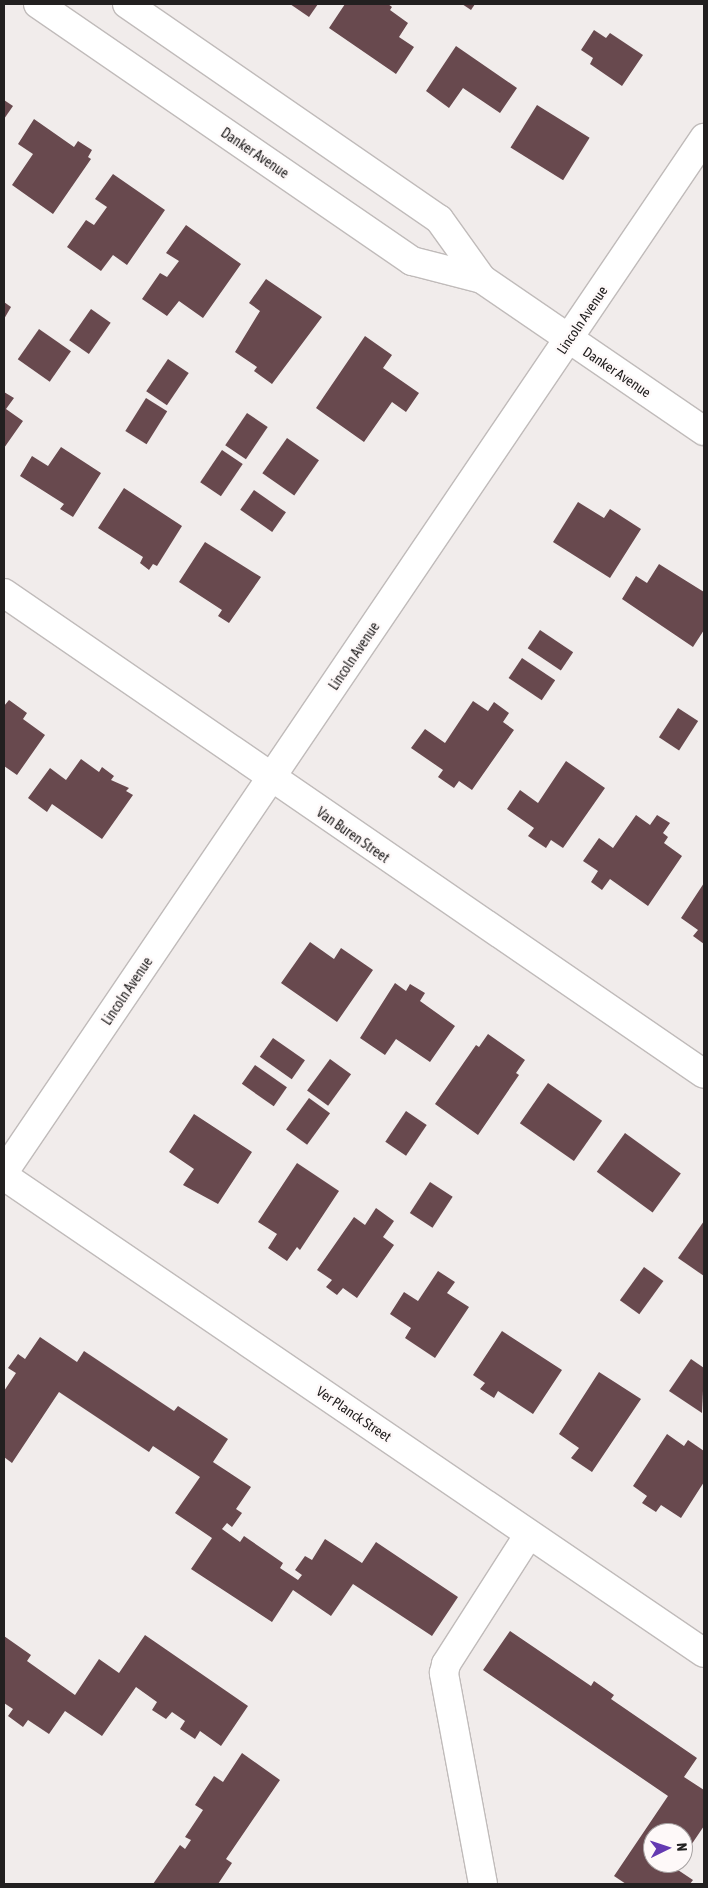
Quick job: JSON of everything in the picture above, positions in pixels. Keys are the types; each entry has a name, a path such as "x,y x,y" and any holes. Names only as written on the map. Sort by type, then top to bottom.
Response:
{"street":[{"name":"Danker Avenue","path":"38,4 412,261 482,279 704,430"},
{"name":"Danker Avenue","path":"127,4 440,219 482,279"},
{"name":"Lincoln Avenue","path":"4,1172 704,138"},
{"name":"Van Buren Street","path":"4,593 273,776 326,817 704,1074"},
{"name":"Ver Planck Street","path":"4,1176 704,1653"},
{"path":"483,1884 444,1673 446,1664 529,1534"}],"building":[{"path":"290,4 318,4 309,17"},
{"path":"345,4 388,4 392,7 390,10 408,23 399,37 414,47 396,74 329,28"},
{"path":"462,4 475,4 471,10"},
{"path":"594,30 606,38 610,33 643,55 622,86 590,64 593,58 581,50"},
{"path":"456,46 517,88 500,113 463,88 449,108 426,91"},
{"path":"4,100 13,106 4,119"},
{"path":"537,105 590,138 563,180 511,147"},
{"path":"34,119 74,147 78,141 92,150 88,157 91,159 53,214 12,185 33,154 18,144"},
{"path":"113,174 165,210 127,265 113,255 101,271 67,247 86,220 94,225 107,207 95,199"},
{"path":"186,225 241,264 203,318 179,301 167,316 142,299 160,273 167,277 179,261 166,253"},
{"path":"266,279 322,317 272,384 254,371 257,367 235,352 260,311 249,303"},
{"path":"4,302 11,307 4,319"},
{"path":"91,309 111,323 89,354 69,340"},
{"path":"39,329 71,351 50,382 18,359"},
{"path":"365,336 392,355 383,368 419,393 406,412 392,402 364,442 316,408"},
{"path":"168,359 189,373 167,405 146,391"},
{"path":"4,392 14,398 6,409 23,421 4,448"},
{"path":"146,398 167,411 147,444 125,431"},
{"path":"247,413 268,427 246,459 225,445"},
{"path":"287,438 319,460 294,496 262,473"},
{"path":"61,447 101,473 73,517 60,509 64,504 20,476 32,456 48,466"},
{"path":"222,450 243,464 221,496 200,482"},
{"path":"124,488 182,526 157,566 153,564 149,570 140,563 143,557 98,528"},
{"path":"254,490 286,512 272,532 240,510"},
{"path":"578,502 604,518 610,509 641,529 610,578 553,542"},
{"path":"205,542 261,577 229,623 218,616 222,610 179,582"},
{"path":"659,564 704,592 704,630 693,647 622,599 636,576 647,583"},
{"path":"540,630 573,652 561,671 528,648"},
{"path":"522,658 555,680 542,700 509,678"},
{"path":"9,700 27,713 23,719 45,735 17,775 4,766 4,706"},
{"path":"473,701 488,711 494,702 509,713 503,722 514,730 472,790 459,781 454,788 438,777 443,770 411,748 425,729 445,743"},
{"path":"678,708 698,721 679,750 659,737"},
{"path":"81,759 99,772 102,767 114,776 111,780 129,788 126,791 133,795 102,839 52,804 47,812 28,798 50,768 66,780"},
{"path":"566,761 605,788 563,848 551,840 546,848 528,836 534,828 507,809 520,790 538,803"},
{"path":"636,815 650,825 657,815 670,823 663,833 668,837 664,843 682,856 648,906 610,879 602,890 591,882 598,871 583,861 599,838 613,848"},
{"path":"704,883 704,944 693,936 698,930 681,918"},
{"path":"310,942 334,959 341,948 373,970 337,1022 281,983"},
{"path":"395,983 406,991 410,984 425,993 420,1001 455,1026 430,1062 396,1039 385,1055 360,1038"},
{"path":"488,1034 525,1060 516,1073 519,1075 478,1135 435,1104 476,1045 479,1047"},
{"path":"273,1038 305,1060 292,1079 260,1057"},
{"path":"330,1059 351,1074 328,1106 307,1091"},
{"path":"255,1065 287,1087 274,1106 242,1084"},
{"path":"548,1083 602,1121 574,1161 520,1123"},
{"path":"309,1098 330,1113 307,1145 286,1130"},
{"path":"406,1111 427,1125 406,1156 385,1142"},
{"path":"194,1114 252,1152 218,1204 183,1185 194,1169 169,1152"},
{"path":"625,1133 681,1174 653,1212 597,1172"},
{"path":"297,1163 339,1191 300,1250 297,1247 287,1261 268,1248 277,1234 258,1222"},
{"path":"430,1182 453,1197 432,1228 410,1213"},
{"path":"376,1208 394,1221 383,1237 394,1245 357,1298 343,1288 337,1295 326,1287 332,1280 317,1270 354,1217 365,1225"},
{"path":"704,1221 704,1276 678,1258"},
{"path":"644,1267 663,1281 639,1314 620,1300"},
{"path":"438,1271 455,1282 447,1293 469,1307 435,1358 405,1338 411,1328 390,1314 404,1292 418,1301"},
{"path":"502,1331 562,1370 533,1414 498,1391 494,1398 480,1389 485,1383 473,1375"},
{"path":"40,1337 77,1362 84,1351 174,1411 178,1406 228,1439 213,1462 251,1487 236,1509 242,1513 232,1527 227,1523 222,1529 240,1542 244,1536 283,1563 280,1568 298,1580 302,1575 295,1570 305,1556 312,1560 325,1539 362,1563 376,1542 458,1597 432,1636 353,1584 331,1616 293,1590 272,1622 191,1569 212,1538 175,1513 200,1477 153,1446 149,1452 59,1392 12,1463 4,1457 4,1391 16,1373 8,1368 18,1354 25,1359"},
{"path":"691,1359 704,1368 702,1413 669,1391"},
{"path":"599,1372 641,1399 592,1472 571,1458 579,1448 559,1434"},
{"path":"667,1434 684,1446 688,1440 704,1451 704,1482 681,1518 661,1505 656,1512 642,1503 647,1496 633,1486"},
{"path":"510,1631 591,1686 594,1681 614,1695 611,1699 697,1758 684,1777 704,1790 704,1826 693,1842 693,1823 650,1823 668,1796 483,1670"},
{"path":"145,1635 248,1706 221,1746 200,1731 195,1739 180,1729 185,1721 172,1712 166,1719 152,1710 157,1702 136,1687 102,1736 65,1711 49,1734 28,1720 23,1727 8,1716 13,1709 4,1703 4,1636 31,1655 27,1661 75,1695 99,1659 119,1673"},
{"path":"242,1753 280,1780 226,1859 232,1863 218,1884 153,1884 180,1845 185,1849 191,1840 185,1837 203,1810 195,1805 214,1776 223,1782"},
{"path":"643,1833 643,1873 682,1873 693,1880 690,1884 626,1884 614,1876"}]}
